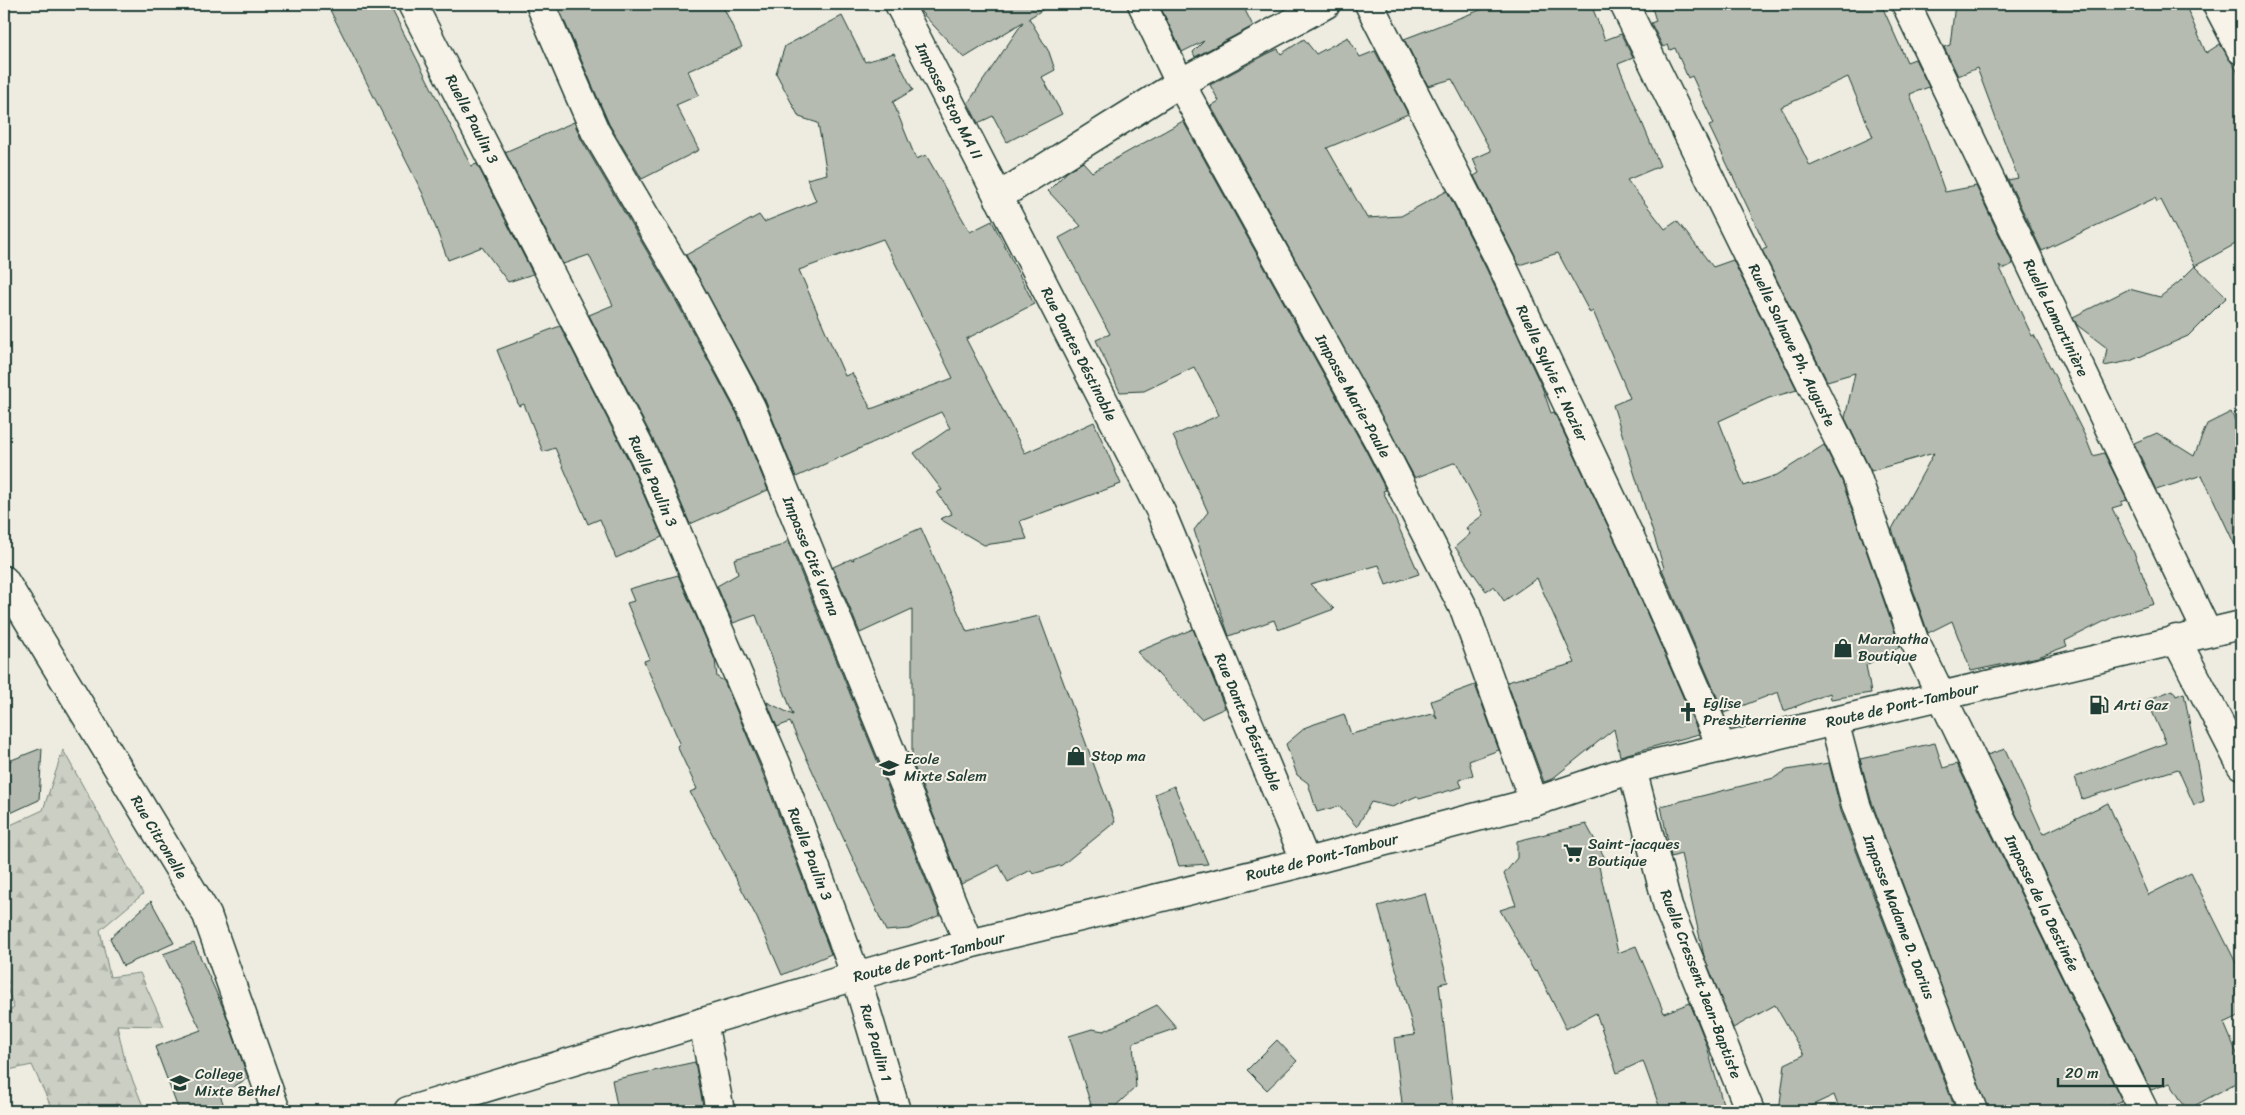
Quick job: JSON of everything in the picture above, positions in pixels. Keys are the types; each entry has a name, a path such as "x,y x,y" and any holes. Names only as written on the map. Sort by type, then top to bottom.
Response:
{"street":[{"name":"Ruelle Paulin 3","path":"412,4 644,456 779,770 856,976"},
{"name":"Impasse Cité Verna","path":"540,4 595,131 688,289 751,406 969,944"},
{"name":"Impasse Stop MA II","path":"899,4 998,197"},
{"name":"Impasse Marie-Paule","path":"1142,4 1180,83 1379,442 1465,611 1534,802"},
{"path":"998,197 1180,83 1326,4"},
{"name":"Ruelle Sylvie E. Nozier","path":"1369,4 1512,288 1637,552 1722,748"},
{"name":"Ruelle Salnave Ph. Auguste","path":"1624,4 1856,474 1914,640 1940,696"},
{"name":"Ruelle Lamartinière","path":"1906,4 2207,632"},
{"path":"2217,4 2241,50"},
{"name":"Rue Dantes Déstinoble","path":"998,197 1161,512 1306,862"},
{"name":"Rue Citronelle","path":"4,580 206,915 276,1111"},
{"name":"Route de Pont-Tambour","path":"408,1111 438,1107 703,1022 969,944 1306,862 1534,802 1632,769 2241,625"},
{"path":"2176,639 2241,765"},
{"name":"Impasse de la Destinée","path":"1940,696 2144,1111"},
{"name":"Impasse Madame D. Darius","path":"1834,721 1856,805 1973,1111"},
{"name":"Ruelle Cressent Jean-Baptiste","path":"1632,769 1668,906 1750,1111"},
{"name":"Rue Paulin 1","path":"856,976 896,1111"},
{"path":"703,1022 720,1111"}],"green space":[{"path":"63,750 143,894 100,930 110,977 140,973 164,1026 117,1025 125,1061 145,1111 53,1111 32,1065 4,1071 4,1013 14,1008 4,979 4,828 43,810"}],"building":[{"path":"327,4 389,4 471,166 477,164 533,274 508,282 482,247 448,260 423,194"},
{"path":"557,4 722,4 742,47 688,71 699,95 676,105 699,150 642,179 609,124"},
{"path":"916,4 1052,4 1029,18 1049,52 1055,70 1042,77 1062,114 1007,142 993,116 978,123 968,103 1023,22 964,58 921,12"},
{"path":"1159,4 1242,4 1253,26 1195,57 1193,52 1204,41 1182,52"},
{"path":"1496,4 1591,4 1605,40 1621,34 1633,58 1618,64 1660,166 1627,180 1665,229 1677,221 1713,267 1733,260 1797,390 1769,398 1719,421 1744,486 1777,475 1824,445 1842,481 1900,647 1866,665 1871,693 1831,699 1830,693 1784,711 1778,692 1724,713 1662,569 1664,568 1613,405 1630,398 1593,311 1590,313 1558,253 1519,265 1474,176 1479,173 1473,159 1491,151 1452,79 1428,86 1404,39"},
{"path":"1651,4 1881,4 1907,62 1915,59 1929,87 1910,94 1945,192 1976,186 2013,264 2003,269 1999,266 2032,336 2034,335 2085,436 2093,456 2104,453 2127,500 2121,502 2122,505 2112,508 2135,555 2154,604 2115,616 2065,641 2067,646 2038,657 1971,671 1952,621 1928,633 1892,529 1934,453 1871,471 1845,418 1855,373 1827,381 1762,250 1767,248 1709,126 1714,124 1692,76 1688,78 1675,48 1670,50 1668,45 1663,47 1651,23 1656,21","holes":["1848,77 1873,137 1810,166 1781,107"]},
{"path":"1955,4 2185,4 2206,53 2220,44 2241,77 2241,241 2195,266 2161,200 2157,202 2155,198 2042,251 2008,180 2018,178 1977,68 1958,76 1944,47 1950,45"},
{"path":"842,16 865,62 894,53 913,90 893,102 916,159 926,155 970,232 992,221 1034,304 966,339 1025,453 1094,422 1121,484 1020,521 1027,539 984,545 940,519 952,514 937,492 942,490 914,453 950,428 941,412 796,477 765,400 686,255 759,215 764,222 816,201 807,179 827,174 818,123 799,117 776,73 785,46","holes":["883,239 953,378 871,409 852,373 845,376 799,270"]},
{"path":"1348,37 1360,57 1375,51 1408,114 1327,148 1367,218 1401,216 1447,191 1486,268 1542,387 1551,413 1554,412 1623,558 1699,734 1620,756 1614,729 1552,779 1544,782 1507,682 1575,663 1537,578 1504,601 1494,586 1486,591 1455,547 1470,534 1466,528 1483,515 1456,462 1415,478 1211,106 1219,101 1210,85 1267,54 1278,49 1281,54 1304,39 1316,54"},
{"path":"1183,121 1365,449 1386,490 1383,491 1419,574 1386,585 1379,565 1310,584 1334,609 1278,630 1274,620 1229,636 1194,530 1208,512 1173,436 1219,415 1194,367 1144,391 1120,392 1096,340 1110,334 1059,238 1081,226 1048,191 1067,172 1083,162 1092,172"},
{"path":"574,122 581,139 674,297 737,414 768,490 690,524 658,449 589,315 613,305 589,255 563,264 505,152"},
{"path":"2195,266 2227,297 2188,336 2130,361 2104,366 2107,348 2077,325 2073,317 2129,289 2160,297"},
{"path":"560,326 630,463 662,537 616,558 600,519 588,524 555,448 543,452 524,404 519,406 497,350"},
{"path":"2231,412 2241,433 2241,558 2202,475 2156,490 2134,443 2157,433 2194,456 2207,424"},
{"path":"921,528 967,632 1039,616 1115,822 1062,865 1033,874 1031,870 1008,882 999,865 961,884 912,761 912,609 860,633 833,567 851,559 854,560 853,558"},
{"path":"788,541 940,915 909,929 886,931 790,722 777,727 767,702 793,715 756,615 733,623 717,586 738,574 734,559 780,546"},
{"path":"678,575 715,660 717,677 724,681 764,776 831,954 782,975 757,918 690,792 697,789 677,746 680,743 644,661 650,659 627,603 634,601 629,589"},
{"path":"1193,629 1225,708 1201,719 1137,652"},
{"path":"1475,685 1499,750 1469,761 1473,775 1459,780 1462,787 1419,799 1417,796 1392,807 1371,802 1357,827 1339,806 1317,812 1308,783 1297,775 1286,744 1306,727 1344,714 1351,734 1433,714 1437,719 1431,701"},
{"path":"2173,690 2176,696 2184,693 2204,801 2194,805 2178,769 2082,799 2075,777 2166,743 2147,700"},
{"path":"1935,743 1943,768 1957,764 2122,1101 2095,1111 1988,1111 1871,800 1860,759"},
{"path":"42,748 39,800 4,816 4,763"},
{"path":"2005,749 2043,834 2108,803 2148,895 2191,873 2241,973 2241,1015 2224,1023 2241,1063 2241,1080 2187,1110 2170,1083 2151,1090 1987,755"},
{"path":"1829,763 1841,811 1956,1111 1840,1111 1834,1095 1800,1111 1779,1111 1785,1064 1804,1055 1775,1005 1733,1028 1704,956 1681,854 1671,857 1661,806 1774,778 1787,770"},
{"path":"1174,786 1208,864 1179,866 1155,794"},
{"path":"1586,824 1606,860 1598,862 1618,953 1636,946 1664,1013 1690,1003 1706,1043 1725,1111 1661,1111 1643,1061 1617,1073 1596,1013 1566,1029 1537,970 1534,971 1500,910 1516,905 1504,874 1517,858 1517,841"},
{"path":"1425,893 1448,982 1439,984 1454,1111 1403,1111 1394,1038 1415,1035 1378,906"},
{"path":"151,901 174,943 123,966 110,938"},
{"path":"194,943 225,1012 248,1078 220,1095 226,1111 179,1111 155,1047 201,1030 163,954"},
{"path":"1157,1005 1177,1028 1133,1043 1136,1087 1110,1111 1093,1111 1069,1036 1092,1029 1104,1031"},
{"path":"1277,1040 1297,1061 1267,1090 1247,1070"},
{"path":"695,1062 704,1111 618,1111 612,1080"}],"place":[{"name":"Maranatha Boutique","path":"1843,648"},
{"name":"Arti Gaz","path":"2099,705"},
{"name":"Eglise Presbiterrienne","path":"1688,712"},
{"name":"Stop ma","path":"1076,756"},
{"name":"Ecole Mixte Salem","path":"889,768"},
{"name":"Saint-jacques Boutique","path":"1573,853"},
{"name":"College Mixte Bethel","path":"180,1083"}]}
